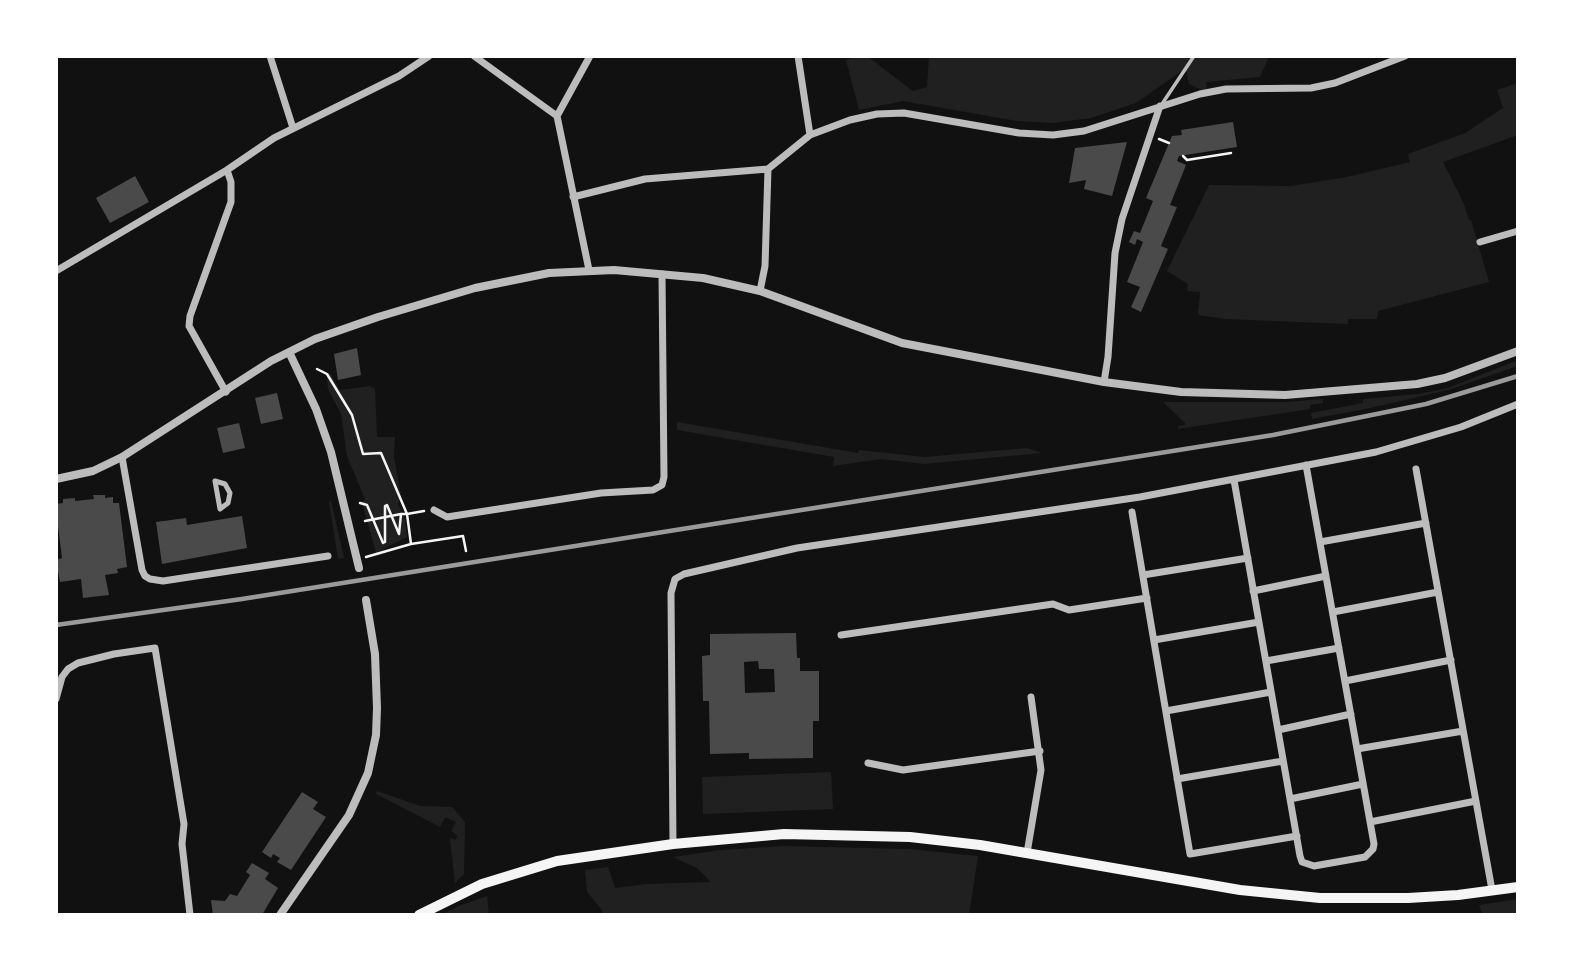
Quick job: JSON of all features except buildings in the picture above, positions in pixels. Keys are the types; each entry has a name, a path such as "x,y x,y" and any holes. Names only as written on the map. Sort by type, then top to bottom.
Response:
{"main road":[{"path":"419,915 482,884 557,861 673,844 784,834 910,837 1286,895 1395,898 1458,895 1518,887"}],"street":[{"path":"270,56 293,128"},
{"path":"56,271 227,170 261,146 398,76 429,56"},
{"path":"474,56 557,116"},
{"path":"589,270 557,116 590,56"},
{"path":"799,56 810,135"},
{"path":"573,197 645,178 768,169 810,135 850,120 877,114 904,113 1019,133 1053,135 1084,131 1160,106 1226,89 1311,88 1335,83 1405,56"},
{"path":"1104,382 1115,253 1122,219 1160,106"},
{"path":"760,290 765,266 768,169"},
{"path":"226,391 189,326 190,316 231,202 231,182 227,170"},
{"path":"1480,242 1518,231"},
{"path":"56,480 93,471 122,457 289,352 315,339 464,291 549,273 589,270 703,278 760,290 902,343 1104,382 1181,392 1231,395 1340,391 1417,384 1445,378 1518,351"},
{"path":"434,510 447,517 601,493 653,489 662,485 662,274"},
{"path":"289,352 317,410 331,452 359,568"},
{"path":"673,844 671,593 675,579 696,570 797,548 1140,497 1376,452 1461,427 1518,404"},
{"path":"122,457 142,570 150,579 163,581 328,556"},
{"path":"1234,480 1302,862 1307,865 1365,857 1374,844 1306,465"},
{"path":"1416,469 1492,890"},
{"path":"215,481 225,484 230,493 228,503 220,509 215,481"},
{"path":"1132,512 1190,854 1297,836"},
{"path":"1320,542 1426,523"},
{"path":"1143,575 1248,558"},
{"path":"1253,591 1326,576"},
{"path":"1333,612 1438,592"},
{"path":"841,635 1053,604 1069,610 1147,598"},
{"path":"280,915 349,815 368,772 376,736 377,708 375,654 366,600"},
{"path":"1154,640 1259,622"},
{"path":"56,699 62,677 78,663 155,648 184,824 182,844 190,915"},
{"path":"1266,661 1339,648"},
{"path":"1345,681 1451,660"},
{"path":"1166,711 1271,692"},
{"path":"1027,853 1040,778 1040,751 1031,696"},
{"path":"1278,730 1351,714"},
{"path":"1357,749 1463,731"},
{"path":"868,763 903,770 1040,751"},
{"path":"1177,779 1283,761"},
{"path":"1290,799 1363,784"},
{"path":"1370,822 1476,801"}],"lane":[{"path":"1160,106 1194,56"}],"path":[{"path":"1183,156 1187,160 1231,153"},
{"path":"317,369 327,374 352,415 363,454 381,453 407,514 411,544"},
{"path":"360,503 367,505 383,543 385,506 387,505 399,534 401,514"},
{"path":"365,521 434,510"},
{"path":"376,556 411,544 463,536 466,551"}],"shaded area":[{"path":"867,56 913,91 927,87 929,56 1269,56 1260,77 1206,82 1207,89 1202,90 1189,84 1186,68 1136,103 1091,118 1053,123 1017,121 903,101 859,110 846,60"},
{"path":"1518,83 1518,135 1443,162 1471,220 1489,282 1378,311 1377,319 1348,319 1348,324 1225,319 1198,315 1200,292 1187,291 1188,284 1167,271 1209,185 1291,186 1347,177 1410,162 1408,154 1465,133 1503,108 1497,90"},
{"path":"1518,360 1518,366 1448,390 1312,419 1311,413 1363,403 1363,399 1419,394 1448,388"},
{"path":"330,373 340,390 370,386 375,389 377,437 395,437 394,457 401,496 398,504 405,519 407,537 376,553 362,503 365,499 347,456 341,414 328,389 327,378"},
{"path":"1323,399 1323,403 1310,405 1310,409 1178,429 1178,426 1185,423 1163,402 1286,402"},
{"path":"677,422 858,453 859,450 925,457 1027,448 1042,453 924,464 881,459 833,466 834,457 677,430"},
{"path":"331,501 344,558 338,559 329,502"},
{"path":"831,772 833,809 703,814 702,777"},
{"path":"377,791 420,806 452,807 465,822 464,874 455,883 450,840 455,840 458,836 451,831 456,822 445,817 440,827 376,794"},
{"path":"784,846 909,849 978,856 969,915 602,915 602,910 587,892 585,870 608,867 615,888 711,882 697,868 673,857 721,850"},
{"path":"487,896 489,915 442,915 456,907"},
{"path":"1518,899 1518,915 1483,915 1479,905"}],"railway":[{"path":"56,625 242,599 1273,435 1426,404 1518,376"}]}
